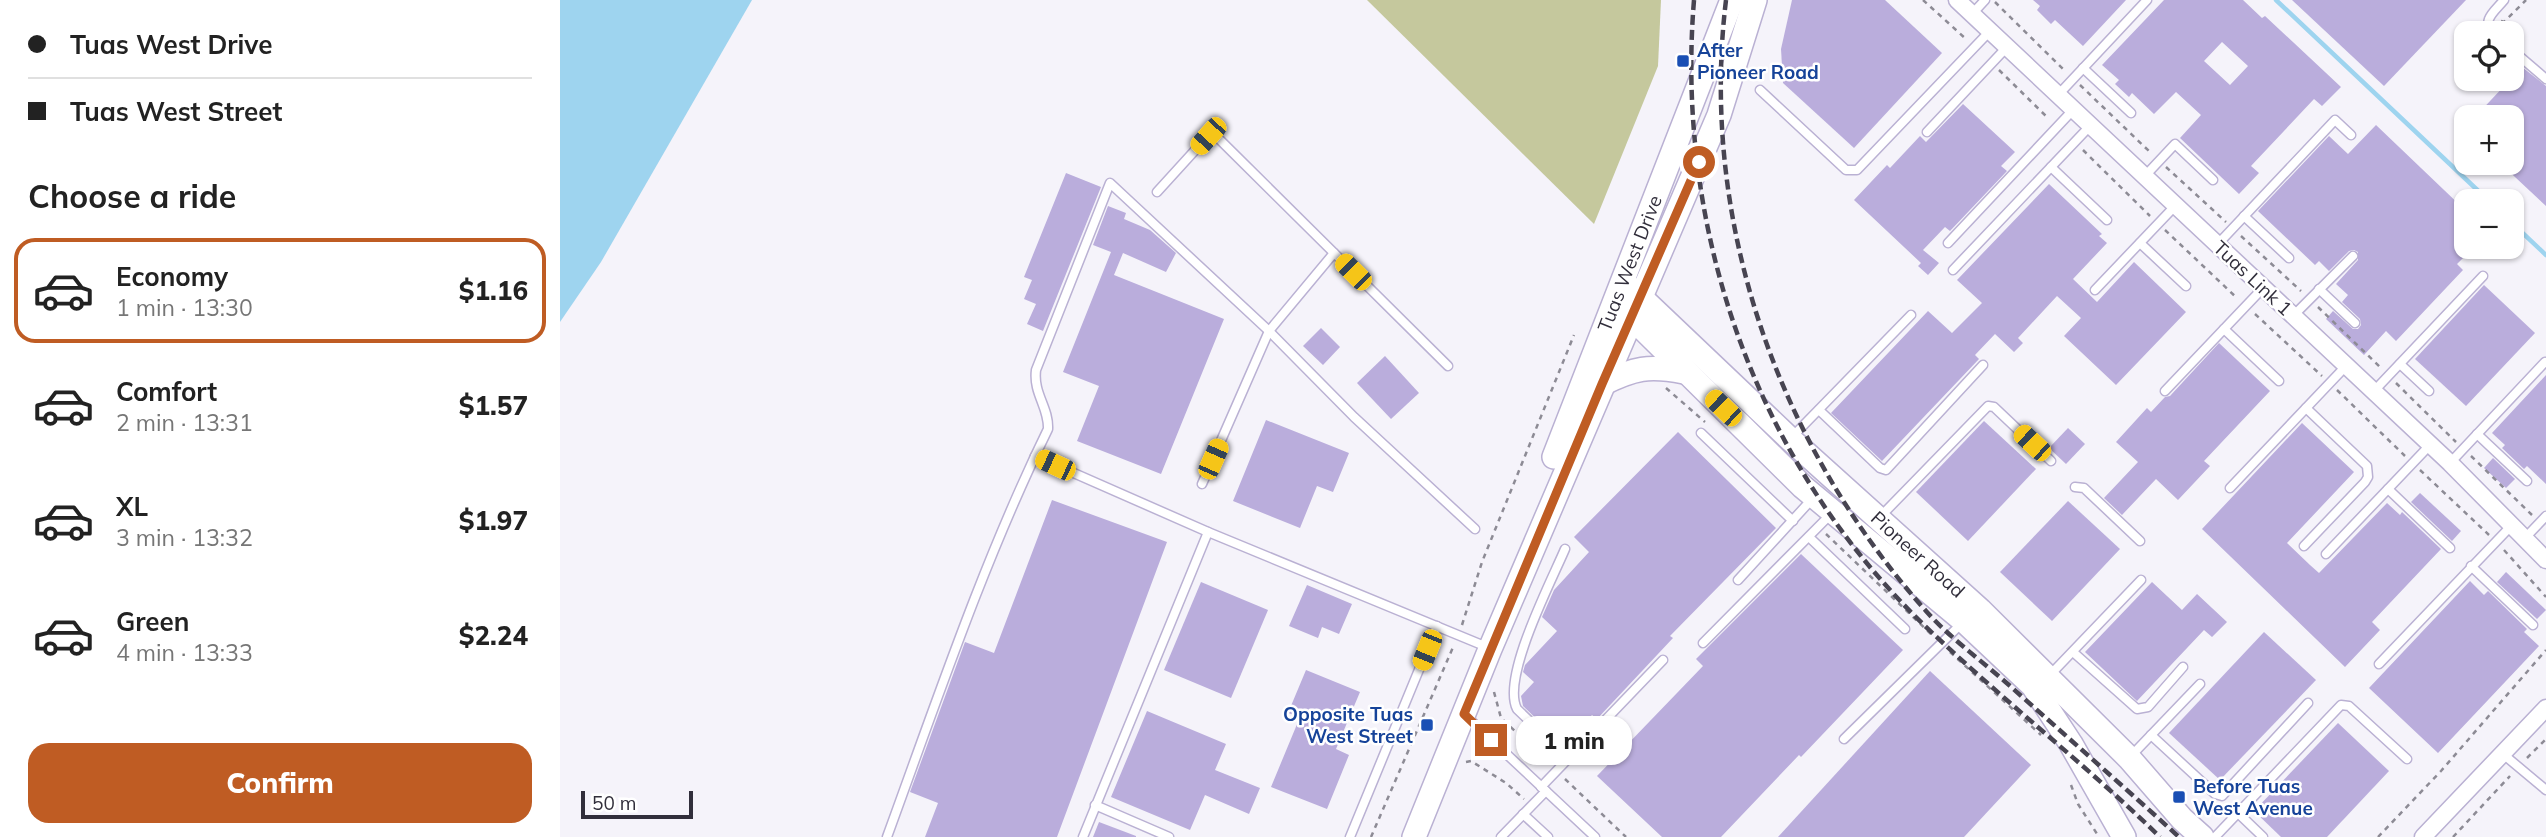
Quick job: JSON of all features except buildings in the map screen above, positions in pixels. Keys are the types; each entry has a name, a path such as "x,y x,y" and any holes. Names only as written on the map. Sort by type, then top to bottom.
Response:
{"main road":[{"name":"Tuas West Drive","path":"1414,837 1459,709 1476,643 1627,293 1732,0"},
{"name":"Tuas West Drive","path":"1627,293 1719,115 1755,0"},
{"name":"Pioneer Road","path":"1627,293 1631,319 1815,496 1826,519 1964,621 2033,686 2071,744 2124,837"},
{"name":"Pioneer Road","path":"1627,293 1980,610 2049,676 2202,837"},
{"name":"Tuas West Drive","path":"1476,643 1631,319"},
{"path":"1602,384 1640,368 1658,367 1685,372"},
{"name":"Tuas West Drive","path":"1400,837 1459,709"}],"street":[{"name":"Tuas Link 1","path":"1957,0 2430,444 2546,559"},
{"path":"2423,837 2546,708"}],"lane":[{"path":"1972,14 1985,0"},
{"path":"2058,95 2147,0"},
{"path":"2490,21 2489,17 2504,0"},
{"path":"1760,90 1846,170 1857,170 1990,31"},
{"path":"1927,132 2007,47"},
{"path":"2524,60 2546,79"},
{"path":"2083,68 2131,113"},
{"path":"1948,243 2073,110"},
{"path":"2217,245 2335,120 2351,135"},
{"path":"1953,270 2090,126"},
{"path":"1157,192 1208,136 1214,134 1448,366"},
{"path":"2144,177 2175,144 2213,180"},
{"path":"2051,167 2107,220"},
{"path":"887,837 935,700 1018,492 1048,429 1049,423 1037,392 1036,370 1110,183 1475,529"},
{"path":"2095,290 2175,206"},
{"path":"2244,216 2289,258"},
{"path":"2140,243 2186,286"},
{"path":"1202,484 1269,331 1334,253"},
{"path":"2293,316 2353,256"},
{"path":"2374,391 2483,276"},
{"path":"2165,391 2263,288"},
{"path":"2319,289 2356,323"},
{"path":"1790,439 1912,315"},
{"path":"2224,329 2279,381"},
{"path":"2450,463 2545,362"},
{"path":"2400,363 2429,391"},
{"path":"1819,410 1880,468 1886,470 1983,365"},
{"path":"2230,488 2346,365"},
{"path":"1879,519 1985,407 1994,407 2051,461"},
{"path":"2304,546 2365,482 2369,471 2367,466 2306,408"},
{"path":"1701,433 1793,521"},
{"path":"2477,434 2527,481"},
{"path":"2326,554 2430,444"},
{"path":"1035,456 1208,532 1476,643"},
{"path":"2075,486 2084,488 2140,541"},
{"path":"2388,489 2450,548"},
{"path":"1738,580 1815,496"},
{"path":"1703,643 1826,519"},
{"path":"2525,538 2543,519"},
{"path":"2379,664 2512,524"},
{"path":"1083,837 1208,532"},
{"path":"1808,537 1905,629"},
{"path":"1565,549 1516,665 1513,700 1517,709 1568,758"},
{"path":"2471,566 2533,625"},
{"path":"2049,676 2141,580"},
{"path":"1844,739 1964,621"},
{"path":"1350,837 1437,626"},
{"path":"2073,652 2137,709 2148,707 2183,667"},
{"path":"1501,837 1531,806 1568,758 1663,660"},
{"path":"2129,758 2200,684"},
{"path":"2151,735 2215,794 2222,796 2308,703"},
{"path":"2215,837 2341,705 2349,706 2407,759"},
{"path":"1459,709 1595,837"},
{"path":"2503,754 2546,788"},
{"path":"1095,805 1169,837"},
{"path":"2238,813 2263,837"},
{"path":"1523,814 1548,837"}],"path":[{"path":"1923,0 1975,47"},
{"path":"1992,0 2159,161 2310,299 2463,449 2543,519"},
{"path":"2489,17 2504,22 2526,0"},
{"path":"1992,63 2057,127"},
{"path":"2075,142 2158,224 2496,541 2546,597"},
{"path":"1371,837 1476,643 1482,562 1574,335"},
{"path":"1826,519 1941,644 2041,735"},
{"path":"2378,837 2441,771 2546,650"},
{"path":"2453,837 2546,739"},
{"path":"1464,763 1471,761 1506,783 1531,806"},
{"path":"1557,771 1626,837"},
{"path":"2071,783 2078,804 2099,837"}],"green space":[{"path":"1367,0 1661,0 1658,66 1594,224"}],"water":[{"path":"560,0 752,0 601,262 560,322"}],"waterway":[{"path":"2276,0 2476,189"},
{"path":"2524,234 2546,255"}],"railway":[{"path":"1694,0 1692,86 1698,172 1714,256 1739,338 1772,417 1815,491 1865,561 1924,625 2160,837"},
{"path":"1726,0 1721,83 1725,166 1739,247 1761,327 1791,404 1829,477 1874,546 1935,621 2179,837"}],"place":[{"name":"After Pioneer Road","path":"1683,61"},
{"name":"Opposite Tuas West Street","path":"1427,725"},
{"name":"Before Tuas West Avenue","path":"2179,797"}],"route":[{"path":"1491,740 1464,714 1602,384 1699,162"}]}
